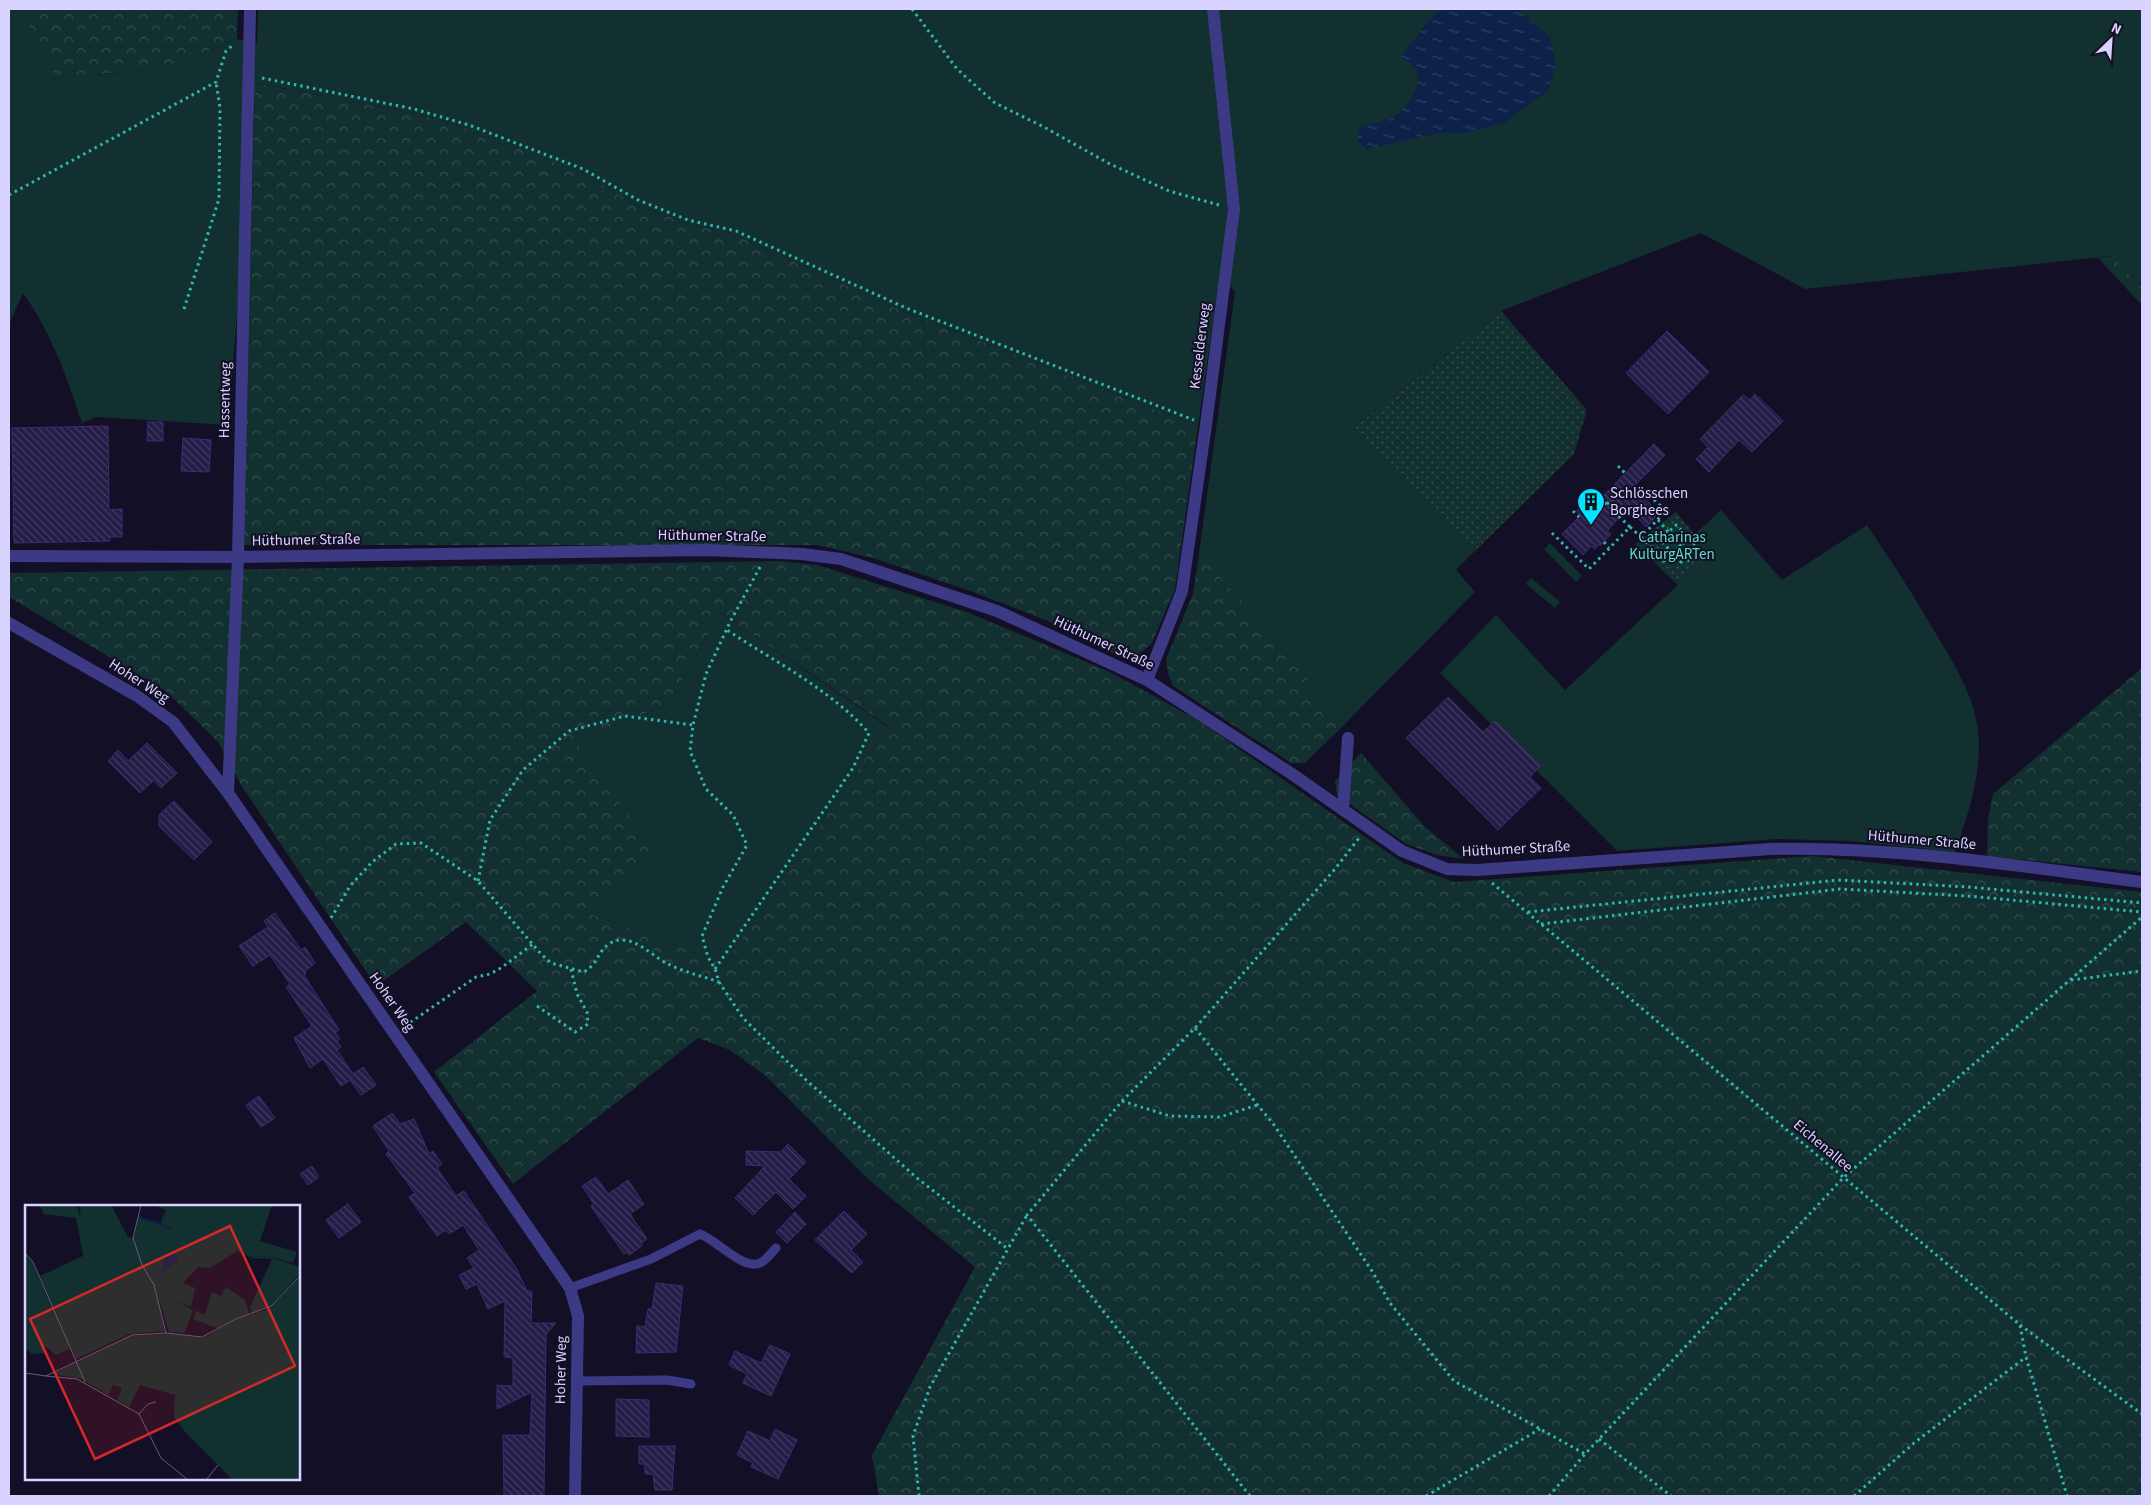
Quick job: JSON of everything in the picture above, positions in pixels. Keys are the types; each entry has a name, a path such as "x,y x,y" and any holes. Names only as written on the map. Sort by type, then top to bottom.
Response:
{"street":[{"name":"Hassentweg","path":"228,793 238,557 247,59 250,9"},
{"name":"Kesselderweg","path":"1147,680 1182,591 1234,209 1213,9"},
{"name":"Hüthumer Straße","path":"9,556 238,557 706,550 802,554 841,559 996,611 1147,680 1292,774 1402,851 1447,868 1477,870 1750,850 1816,848 1972,860 2142,882"},
{"name":"Hoher Weg","path":"9,623 137,696 173,722 228,793 570,1288 578,1316 575,1496"},
{"path":"1343,810 1348,738"}],"lane":[{"path":"570,1288 651,1259 700,1234 708,1236 744,1262 753,1264 762,1262 776,1248"},
{"path":"577,1381 667,1380 691,1384"}],"path":[{"path":"912,9 957,69 995,103 1044,127 1108,164 1169,191 1234,209"},
{"path":"184,309 219,198 220,108 216,82 226,51 237,42 260,78 414,109 469,125 583,169 638,200 688,220 736,230 906,308 1206,425"},
{"path":"9,195 216,82"},
{"path":"1618,466 1625,473"},
{"path":"1593,490 1664,561 1689,538"},
{"path":"1641,495 1645,491 1666,511 1641,537"},
{"path":"1607,504 1616,496"},
{"path":"1620,516 1628,508"},
{"path":"1573,511 1579,517"},
{"path":"1656,520 1685,551 1685,558"},
{"path":"1685,558 1680,562 1660,540 1676,525 1703,554"},
{"path":"1552,533 1589,569 1630,527"},
{"path":"1604,542 1610,548"},
{"path":"1693,551 1697,547"},
{"path":"1685,551 1693,551"},
{"path":"1685,558 1690,560 1694,558 1693,551"},
{"path":"768,553 706,674 692,725 690,752 706,789 733,815 747,846 723,887 702,936 708,957 715,969 719,982 743,1018 806,1079 917,1178 1008,1249"},
{"path":"715,969 853,768 869,733 853,715 819,690 727,630"},
{"path":"478,881 490,820 523,770 569,731 625,716 692,725"},
{"path":"919,1496 913,1436 930,1387 1027,1215 1122,1101 1195,1028 1335,869 1368,827"},
{"path":"323,931 350,886 372,862 396,844 421,843 478,881 550,963 584,972 594,967 598,957 609,944 619,940 639,944 667,964 719,982"},
{"name":"Eichenallee","path":"1477,870 2020,1325 2142,1414"},
{"path":"1527,912 1838,880 1969,887 2142,903"},
{"path":"1540,924 1840,889 1968,896 2142,912"},
{"path":"1549,1496 1585,1454 1843,1178 2142,917"},
{"path":"394,1033 476,977 490,974 501,968 532,944"},
{"path":"537,1006 575,1032 588,1024 587,1012 577,994 571,969"},
{"path":"2069,981 2142,971"},
{"path":"1195,1028 1284,1141 1372,1271 1390,1303 1454,1381 1585,1454"},
{"path":"1122,1101 1170,1116 1220,1117 1257,1105"},
{"path":"1027,1215 1250,1496"},
{"path":"2020,1325 2026,1357 2067,1496"},
{"path":"1854,1496 1914,1443 2026,1357"},
{"path":"1426,1496 1540,1429"},
{"path":"1600,1439 1671,1496"}],"green space":[{"path":"9,9 20,9 57,78 167,68 237,39 257,43 258,9 2142,9 2142,288 2111,256 1805,289 1701,233 1501,311 1355,426 1474,552 1456,570 1475,592 1340,729 1298,689 1306,680 1199,553 1235,292 1220,274 1198,426 892,307 735,235 689,224 634,204 587,175 458,125 412,113 256,83 228,425 96,417 82,423 50,339 23,293 9,325"},
{"path":"20,9 238,9 237,39 167,68 56,78"},
{"path":"255,83 412,113 458,125 587,175 634,204 689,224 735,235 892,307 1198,426 1175,589 1152,643 1137,656 1118,656 1048,621 976,593 873,558 817,545 244,545"},
{"path":"2112,256 2142,288 2142,305 2098,258"},
{"path":"1501,311 1587,410 1574,454 1474,552 1354,427"},
{"path":"1721,510 1782,580 1867,525 1951,659 1965,685 1975,713 1979,742 1977,771 1968,812 1955,852 1852,841 1776,839 1617,851 1536,770 1540,766 1495,721 1491,724 1440,673 1496,615 1565,690 1711,554 1694,535"},
{"name":"Catharinas KulturgARTen","path":"1676,512 1711,554 1678,585 1635,544"},
{"path":"1550,543 1582,576 1576,582 1544,549"},
{"path":"1199,553 1308,678 1298,689 1340,729 1305,763 1291,763 1173,686 1168,674 1166,659 1193,594"},
{"path":"780,561 817,565 967,612 1110,672 1196,719 1403,863 1454,882 1812,856 2142,892 2142,1496 879,1496 872,1455 975,1267 869,1180 766,1076 730,1050 698,1038 513,1184 434,1072 537,991 466,922 376,986 241,785 219,743 166,691 9,597 9,573","holes":["721,613 888,726 725,964 591,914 652,847 574,741 667,705"]},
{"path":"1531,578 1560,602 1555,608 1526,584"},
{"path":"721,613 888,727 725,964 591,914 574,741 667,705"},
{"path":"2142,668 2142,872 1987,856 1988,819 1993,794"},
{"path":"1361,753 1425,827 1464,859 1437,855 1406,844 1337,795 1335,781"}],"water":[{"path":"1440,9 1517,9 1550,37 1556,64 1549,90 1504,123 1465,133 1439,133 1367,149 1358,142 1358,132 1362,126 1393,117 1409,102 1416,88 1417,73 1413,66 1401,57 1428,21"}],"building":[{"path":"1667,331 1709,372 1668,414 1626,373"},
{"path":"1755,394 1783,421 1752,452 1739,440 1709,472 1696,459 1708,447 1700,439 1743,395 1750,400"},
{"path":"148,422 163,422 163,441 147,441"},
{"path":"108,426 109,510 122,509 122,537 110,537 110,541 14,543 12,428"},
{"path":"183,438 211,440 209,472 181,471"},
{"path":"1654,444 1665,455 1633,487 1659,513 1646,527 1628,508 1607,531 1611,534 1600,546 1599,544 1595,549 1591,546 1583,555 1562,534 1580,516 1577,511 1579,508 1584,512 1596,503"},
{"path":"1448,697 1483,732 1495,721 1540,766 1530,777 1541,788 1498,830 1406,738"},
{"path":"147,743 177,773 161,788 154,780 140,793 108,761 118,750 128,761"},
{"path":"174,801 212,842 194,860 159,826 159,815"},
{"path":"275,913 301,950 305,947 315,963 305,971 304,975 339,1030 335,1032 340,1039 337,1041 341,1047 337,1050 353,1074 363,1067 376,1085 361,1095 350,1080 341,1086 323,1059 310,1068 294,1038 312,1026 286,987 290,984 270,955 253,966 239,946 268,927 264,921"},
{"path":"259,1096 275,1118 261,1127 246,1105"},
{"path":"392,1113 400,1124 414,1119 429,1154 433,1151 442,1164 437,1168 456,1196 464,1191 516,1268 527,1291 532,1291 531,1323 556,1323 546,1334 544,1496 504,1496 503,1435 530,1435 532,1392 497,1409 497,1385 513,1386 513,1358 504,1357 505,1301 488,1309 477,1284 466,1289 459,1275 474,1268 467,1258 479,1250 463,1225 449,1234 446,1230 437,1236 409,1197 415,1193 386,1154 389,1151 373,1126"},
{"path":"788,1144 806,1162 789,1179 806,1196 793,1209 776,1192 753,1215 735,1198 765,1166 746,1165 746,1151 781,1152"},
{"path":"312,1166 319,1177 308,1185 300,1174"},
{"path":"596,1177 608,1194 628,1180 644,1204 630,1214 647,1239 641,1243 643,1245 629,1255 627,1252 624,1254 591,1206 594,1204 582,1186"},
{"path":"348,1204 361,1222 339,1238 326,1220"},
{"path":"844,1211 867,1234 851,1250 863,1262 852,1273 815,1240"},
{"path":"795,1212 806,1224 787,1243 776,1232"},
{"path":"656,1283 683,1286 676,1352 636,1353 637,1326 645,1327 648,1309 652,1309"},
{"path":"770,1345 790,1354 771,1396 743,1383 747,1374 729,1365 735,1351 761,1363"},
{"path":"616,1399 649,1400 649,1437 616,1436"},
{"path":"775,1429 797,1440 778,1479 751,1467 753,1463 737,1455 748,1431 770,1441"},
{"path":"639,1446 675,1446 672,1490 655,1490 653,1474 645,1474 645,1464 639,1464"}],"place":[{"name":"Schlösschen Borghees","path":"1591,526"}]}
